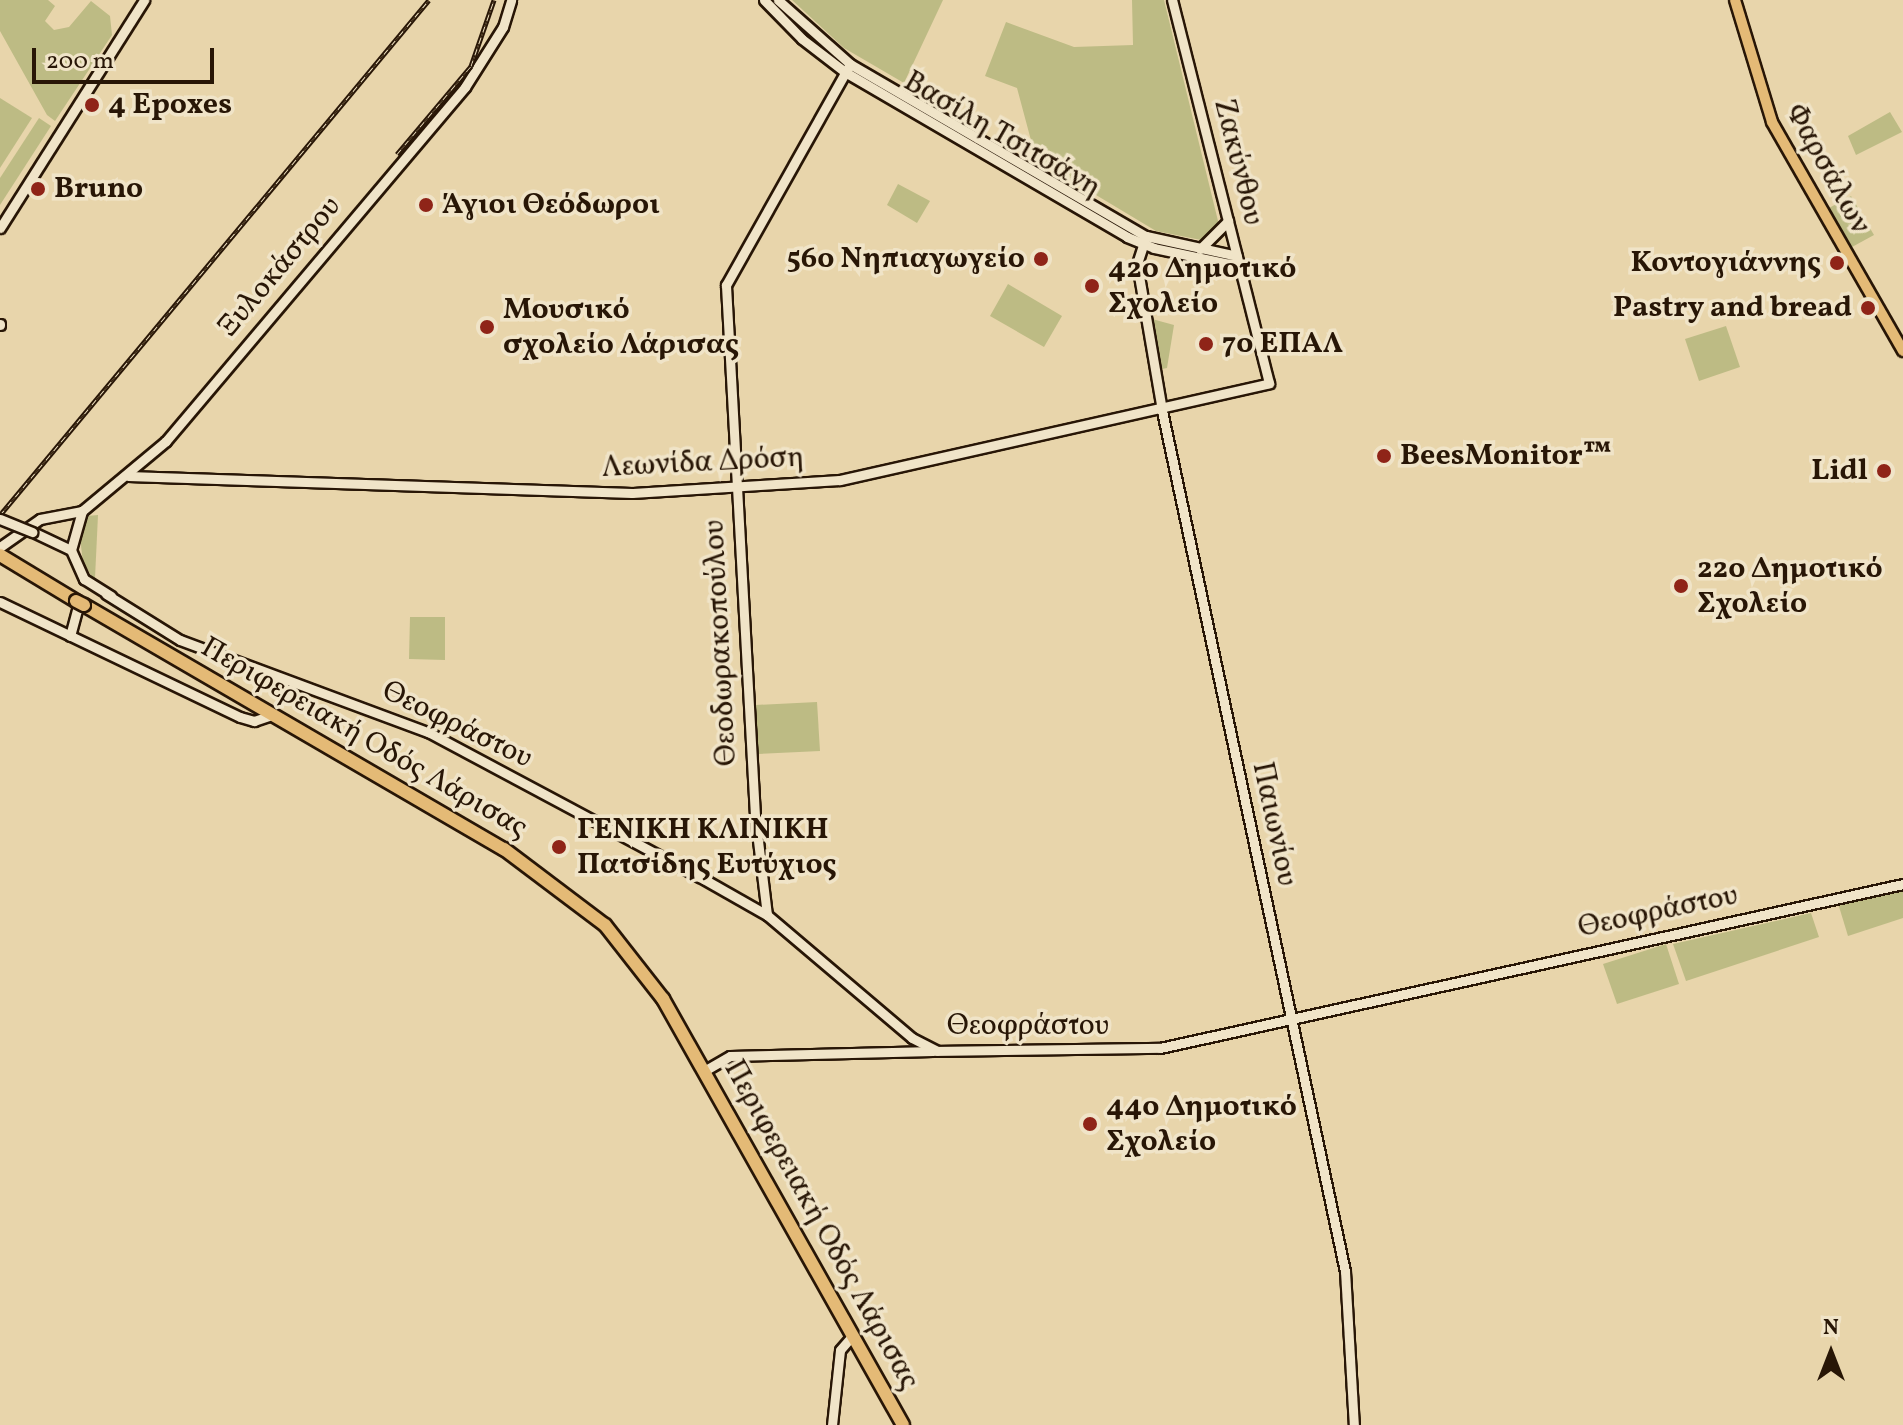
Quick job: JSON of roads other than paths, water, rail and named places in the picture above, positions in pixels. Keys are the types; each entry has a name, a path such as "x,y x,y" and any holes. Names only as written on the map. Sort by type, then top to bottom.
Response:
{"highway":[{"name":"Περιφερειακή Οδός Λάρισας","path":"1,553 80,603 504,849 585,906 648,977 903,1425"}],"main road":[{"name":"Φαρσάλων","path":"1735,0 1772,122 1903,351"}],"street":[{"path":"0,228 144,0"},
{"name":"Ξυλοκάστρου","path":"82,511 128,476 166,441 457,98 503,27 511,0"},
{"name":"Βασίλη Τσιτσάνη","path":"764,0 802,39 1144,240 1238,261"},
{"name":"Βασίλη Τσιτσάνη","path":"778,0 848,68"},
{"name":"Ζακύνθου","path":"1172,0 1269,383"},
{"name":"Θεοδωρακοπούλου","path":"767,915 755,816 726,283 848,68"},
{"path":"0,217 24,188"},
{"path":"1200,249 1228,221"},
{"name":"Βασίλη Τσιτσάνη","path":"1144,240 1200,249 1238,261"},
{"name":"Παιωνίου","path":"1144,240 1137,264 1162,411 1345,1271 1354,1425"},
{"name":"Λεωνίδα Δρόση","path":"128,476 346,487 632,493 848,479 1162,411 1269,383"},
{"path":"1,553 40,519 82,511 71,550"},
{"path":"0,519 71,550 88,583 70,636"},
{"path":"52,540 76,533"},
{"name":"Θεοφράστου","path":"88,583 173,636 418,727 767,915 907,1035 937,1051 1144,1050 1903,884"},
{"path":"0,602 244,719 271,715"},
{"path":"704,1071 730,1056 937,1051"},
{"path":"832,1425 840,1350 852,1336"}],"railway":[{"path":"0,515 429,0"},
{"path":"397,154 471,66 494,0"}],"place":[{"name":"4 Epoxes","path":"92,105"},
{"name":"Bruno","path":"38,189"},
{"name":"Άγιοι Θεόδωροι","path":"426,205"},
{"name":"56ο Νηπιαγωγείο","path":"1041,259"},
{"name":"Κοντογιάννης","path":"1837,263"},
{"name":"42ο Δημοτικό Σχολείο","path":"1092,286"},
{"name":"Pastry and bread","path":"1868,308"},
{"name":"Μουσικό σχολείο Λάρισας","path":"487,327"},
{"name":"7ο ΕΠΑΛ","path":"1206,344"},
{"name":"BeesMonitor™","path":"1384,456"},
{"name":"Lidl","path":"1884,471"},
{"name":"22ο Δημοτικό Σχολείο","path":"1681,586"},
{"name":"ΓΕΝΙΚΗ ΚΛΙΝΙΚΗ Πατσίδης Ευτύχιος","path":"559,847"},
{"name":"44ο Δημοτικό Σχολείο","path":"1090,1124"}]}
